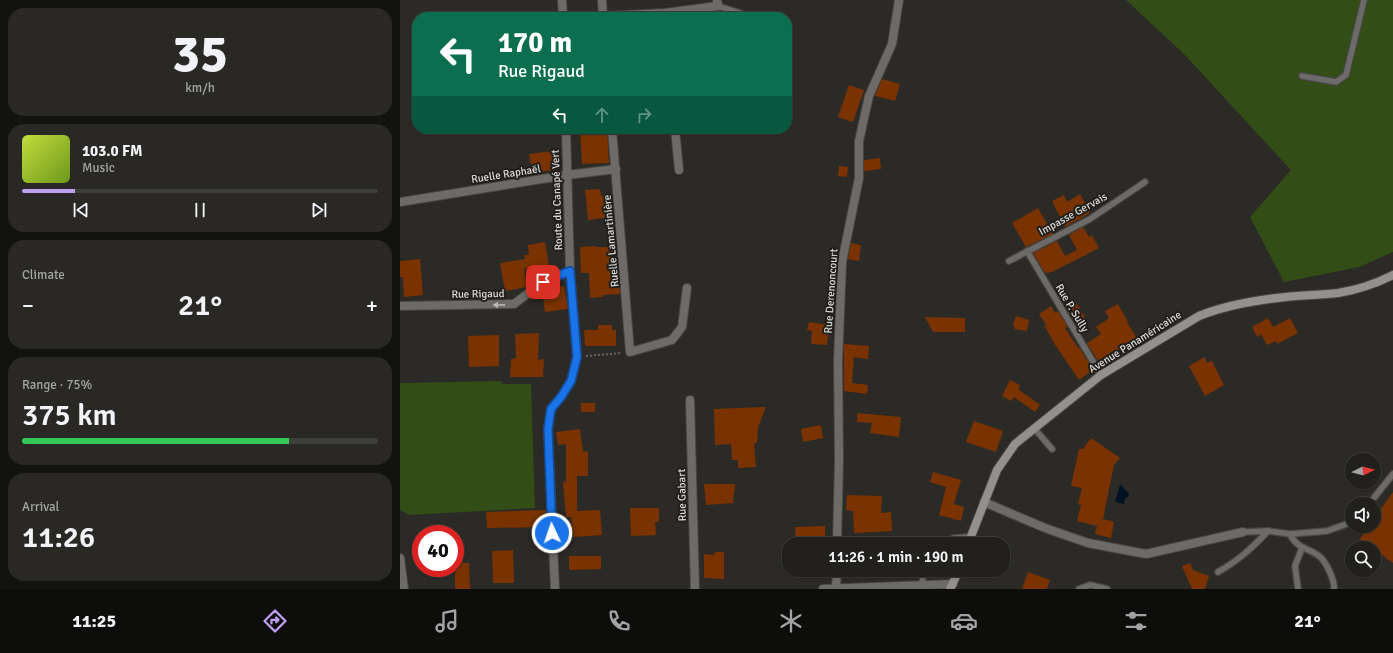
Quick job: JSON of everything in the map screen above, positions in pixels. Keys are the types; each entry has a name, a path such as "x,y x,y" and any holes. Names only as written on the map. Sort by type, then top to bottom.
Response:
{"main road":[{"name":"Avenue Panaméricaine","path":"971,537 997,470 1015,444 1101,375 1206,313 1240,304 1286,297 1336,293 1353,290 1378,282 1393,275"}],"street":[{"path":"562,0 563,12"},
{"path":"602,0 603,12"},
{"name":"Rue Derenoncourt","path":"837,537 839,460 838,362 842,262 859,178 859,141 869,96 892,44 899,0"},
{"path":"678,12 718,3"},
{"name":"Route du Canapé Vert","path":"554,589 548,429 551,409 571,381 577,357 570,271 566,134"},
{"name":"Ruelle Lamartinière","path":"612,134 630,352"},
{"path":"675,134 679,170"},
{"name":"Ruelle Raphaël","path":"400,202 616,169"},
{"name":"Rue Rigaud","path":"400,306 514,304 543,282 570,271"},
{"path":"630,352 672,340 682,327 687,288"},
{"name":"Rue Gabart","path":"690,400 695,589"},
{"path":"984,502 1045,528 1088,543 1146,554 1243,532"},
{"path":"400,558 404,589"},
{"path":"836,589 837,577"},
{"path":"823,589 922,584 952,586"}],"lane":[{"path":"1302,76 1336,82 1346,75 1364,0"},
{"path":"718,3 738,12"},
{"name":"Impasse Gervais","path":"1009,261 1090,219 1145,182"},
{"name":"Rue P. Sully","path":"1027,251 1101,375"},
{"path":"1034,428 1052,449"},
{"path":"1375,497 1393,474"},
{"path":"1243,532 1268,531 1290,534 1328,531 1345,525"},
{"path":"1218,572 1236,562 1252,549 1268,531"},
{"path":"1290,534 1293,541 1302,548 1312,551 1321,557 1332,576 1335,587 1334,589"},
{"path":"1298,589 1295,566 1302,548"},
{"path":"922,584 923,577"},
{"path":"1079,589 1090,586 1107,589"}],"path":[{"path":"577,357 630,352"}],"green space":[{"path":"1126,0 1393,0 1393,252 1359,267 1284,282 1250,217 1291,170 1184,54"},
{"path":"501,381 502,384 531,384 535,508 409,515 400,510 400,383"}],"water":[{"path":"1120,485 1129,494 1128,497 1125,498 1124,504 1115,502"}],"building":[{"path":"882,79 900,84 895,101 875,96"},
{"path":"849,85 864,90 853,122 838,117"},
{"path":"580,134 607,134 609,163 582,164"},
{"path":"553,151 555,170 532,173 529,154"},
{"path":"880,158 881,169 864,171 864,160"},
{"path":"839,166 848,167 847,177 838,176"},
{"path":"600,189 601,196 608,195 610,217 588,220 585,190"},
{"path":"1080,194 1090,213 1065,227 1052,201 1064,195 1067,202"},
{"path":"1038,208 1053,234 1026,247 1012,223"},
{"path":"1083,227 1089,237 1092,235 1099,248 1052,272 1045,273 1033,253 1057,241 1065,256 1077,250 1069,235"},
{"path":"545,242 549,265 524,269 527,287 505,291 500,263 525,259 524,255 529,255 528,245"},
{"path":"851,243 861,245 859,261 848,259"},
{"path":"580,247 615,247 617,281 619,281 620,294 603,295 603,297 590,298 589,273 581,273"},
{"path":"420,259 423,295 404,297 403,277 400,277 400,261"},
{"path":"564,286 568,309 545,312 542,290 544,288"},
{"path":"1075,301 1085,317 1075,323 1065,307"},
{"path":"1118,304 1138,340 1110,355 1112,357 1100,364 1087,343 1101,334 1096,327 1109,318 1105,311"},
{"path":"1051,306 1055,313 1058,311 1068,327 1065,328 1093,370 1079,380 1054,343 1044,325 1047,326 1039,314"},
{"path":"1016,316 1029,320 1027,331 1015,329 1013,324"},
{"path":"925,317 965,318 965,332 933,332"},
{"path":"1268,318 1273,327 1290,318 1298,333 1277,344 1276,341 1267,345 1261,334 1257,337 1252,327"},
{"path":"809,322 829,325 827,345 811,344 812,331 807,330"},
{"path":"598,325 612,325 612,330 616,330 616,346 585,346 584,330 598,330"},
{"path":"539,333 538,360 544,359 543,377 510,377 511,359 516,358 515,334"},
{"path":"499,335 499,366 469,367 468,336"},
{"path":"844,344 869,346 868,359 854,357 852,383 868,385 867,394 844,391"},
{"path":"1205,357 1207,363 1212,361 1224,385 1205,396 1189,366"},
{"path":"1010,380 1020,385 1018,389 1040,405 1035,412 1014,397 1011,401 1002,396"},
{"path":"581,403 595,403 595,412 581,412"},
{"path":"766,407 758,427 757,443 754,443 756,467 738,468 738,460 732,460 731,444 715,445 714,409"},
{"path":"857,413 901,417 899,437 870,433 872,423 857,422"},
{"path":"974,421 1003,431 996,452 966,442"},
{"path":"821,425 823,438 803,442 801,429"},
{"path":"580,429 583,452 588,451 588,476 577,476 577,511 600,510 602,535 573,537 571,517 566,517 563,482 566,482 566,444 558,445 556,432"},
{"path":"1091,438 1120,458 1114,465 1103,519 1114,522 1111,538 1095,534 1097,526 1077,521 1081,505 1078,504 1082,488 1071,486 1079,449 1083,449"},
{"path":"933,472 961,480 954,504 964,507 961,521 939,515 946,487 930,482"},
{"path":"704,484 735,484 733,503 706,505"},
{"path":"1393,492 1393,563 1381,554 1381,541 1363,541 1360,539 1364,533 1381,533 1381,509"},
{"path":"847,495 882,496 881,513 891,512 892,531 854,533 853,511 846,510"},
{"path":"630,508 659,508 659,522 655,522 656,535 631,536"},
{"path":"546,510 547,527 487,528 486,512"},
{"path":"825,526 825,537 796,537 795,527"},
{"path":"513,550 514,583 493,583 492,551"},
{"path":"715,552 724,552 724,579 704,578 704,554 714,555"},
{"path":"569,556 601,556 601,569 569,570"},
{"path":"464,563 469,563 470,589 455,589 455,577 464,577"},
{"path":"1190,563 1193,570 1209,576 1205,589 1192,589 1182,566"},
{"path":"1028,572 1050,580 1047,589 1022,589"}],"route":[{"path":"543,282 570,271 577,357 571,381 551,409 548,429 552,533"}]}
